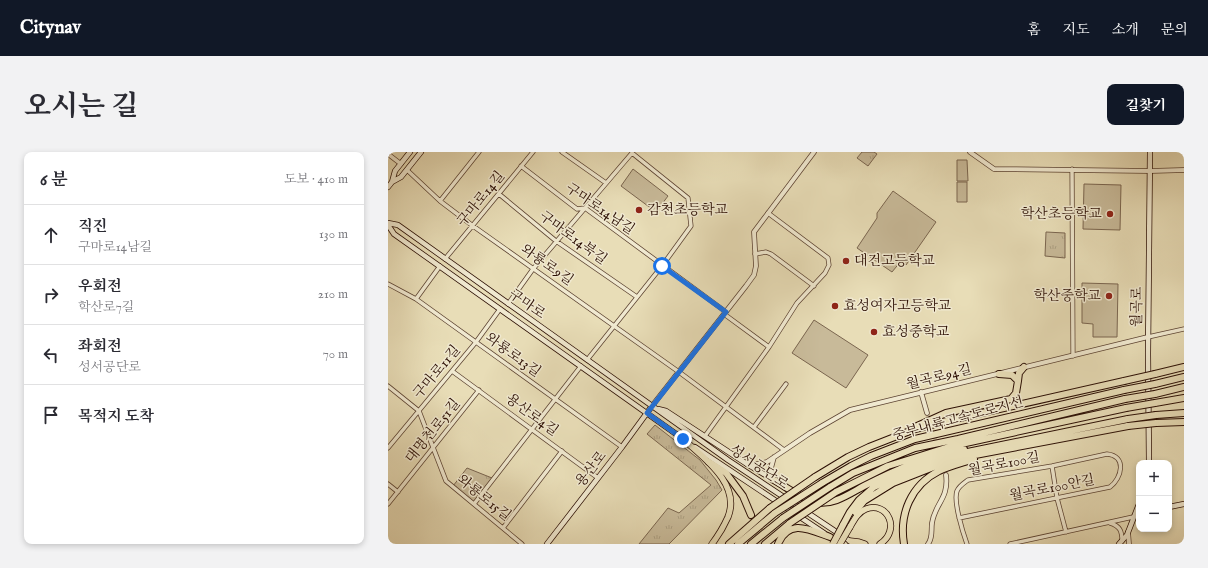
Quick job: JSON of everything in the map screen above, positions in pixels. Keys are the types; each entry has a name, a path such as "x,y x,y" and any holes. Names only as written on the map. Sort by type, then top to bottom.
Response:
{"highway":[{"path":"729,544 770,508 815,477 848,457 946,413 1011,399 1016,393 1019,373 1024,367"},
{"path":"869,447 915,430 955,419 1184,367"},
{"path":"999,374 1012,375 1018,381"},
{"name":"중부내륙고속도로지선","path":"738,544 775,513 822,483 872,456 915,439 1184,377"},
{"name":"중부내륙고속도로지선","path":"752,544 783,518 830,487 853,474 915,448 1125,399 1184,387"},
{"path":"765,544 790,523 836,492 888,466 952,446 1126,408 1184,398"},
{"path":"847,526 850,512 859,500 874,487 918,467 953,455 1128,419 1184,413"},
{"path":"839,544 853,514 864,501 893,483 954,459 1128,426 1184,422"},
{"path":"683,439 709,462 720,475 728,488 730,503 728,516 712,544"},
{"path":"772,479 797,495 811,501 823,503 845,497 864,486 916,462 953,450 1010,444"},
{"path":"904,544 902,532 905,510 910,498 923,481 950,466 1000,451"},
{"path":"709,462 726,473 744,496 751,515"},
{"path":"833,544 856,517 866,509 871,508 882,510 890,520 891,529 886,539 880,544"},
{"path":"778,544 781,536 790,529 804,527 830,537"},
{"path":"852,543 859,542 865,544"}],"main road":[{"path":"392,182 395,171 410,152"},
{"path":"388,187 392,182 401,177 421,152"},
{"name":"월곡로","path":"1149,460 1148,337 1150,152"},
{"name":"구마로","path":"388,224 398,225 654,408"},
{"name":"구마로","path":"388,224 394,234 647,413"},
{"path":"654,408 666,410 772,479"},
{"name":"용산로","path":"547,544 647,413 654,408"},
{"name":"성서공단로","path":"654,408 852,543"},
{"name":"성서공단로","path":"647,413 839,544"},
{"path":"1172,506 1184,504"},
{"path":"1121,542 1128,531 1136,510"}],"street":[{"path":"440,200 479,152"},
{"name":"구마로14길","path":"445,259 533,152"},
{"path":"562,152 606,183"},
{"path":"654,408 679,372 754,275 756,266 754,232 814,152"},
{"path":"970,152 994,169 1184,170"},
{"path":"508,304 533,269 632,153 688,198 691,226 662,266 586,360"},
{"path":"388,154 401,164"},
{"name":"구마로14남길","path":"521,166 577,209 585,208 769,347"},
{"name":"와룡로9길","path":"407,170 440,200 473,226 614,325 784,450"},
{"path":"1072,170 1073,356"},
{"name":"구마로14북길","path":"499,194 556,241 637,297"},
{"path":"705,436 769,347 797,303 825,273 829,265 828,258 768,213"},
{"path":"755,254 766,252 771,254 814,286"},
{"path":"416,298 440,266"},
{"name":"와룡로13길","path":"388,284 416,298 622,447"},
{"name":"구마로11길","path":"388,448 476,342 500,309"},
{"path":"1148,337 1184,330"},
{"name":"월곡로94길","path":"748,464 760,464 767,462 850,410 1148,337"},
{"path":"474,504 581,366"},
{"name":"용산로4길","path":"452,371 598,478"},
{"path":"754,427 786,384"},
{"name":"와룡로15길","path":"388,386 419,411 446,482 522,544"},
{"name":"대명천로51길","path":"388,504 479,390"},
{"path":"921,392 927,413"},
{"path":"503,528 562,451"},
{"name":"월곡로100길","path":"967,544 959,518 956,495 958,489 968,480 1113,454"},
{"name":"월곡로100안길","path":"959,518 1110,488 1118,480 1121,470 1117,458 1113,454"},
{"path":"772,479 771,468 774,457"},
{"path":"1052,466 1056,498 1066,532"},
{"path":"928,544 930,543 932,535 932,522 946,490 946,474"},
{"path":"388,484 398,492"},
{"path":"1010,544 1133,517"},
{"path":"1109,523 1117,525 1122,532 1121,542"},
{"path":"1128,531 1129,544"}],"green space":[{"path":"862,152 874,152 877,154 868,166 857,158"},
{"path":"957,160 967,160 968,181 957,181"},
{"path":"633,169 668,196 656,212 621,186"},
{"path":"957,182 967,182 967,202 957,202"},
{"path":"1084,184 1121,185 1120,230 1083,229"},
{"path":"893,191 936,222 906,265 901,261 892,272 857,248 877,218 877,213"},
{"path":"1046,232 1065,233 1065,258 1045,256"},
{"path":"1082,283 1118,284 1117,337 1093,337 1093,324 1082,323"},
{"path":"814,320 868,355 846,388 792,353"},
{"path":"655,425 700,460 722,490 669,544 639,544 668,508 679,513 711,485 647,434"},
{"path":"467,468 492,478 474,502 453,486"}],"tunnel":[{"path":"927,413 937,445"},
{"path":"751,515 761,544"}],"place":[{"name":"감천초등학교","path":"639,210"},
{"name":"학산초등학교","path":"1110,214"},
{"name":"대건고등학교","path":"846,261"},
{"name":"학산중학교","path":"1109,296"},
{"name":"효성여자고등학교","path":"835,306"},
{"name":"효성중학교","path":"874,332"}],"route":[{"path":"662,266 726,312 647,413 683,439"}]}
